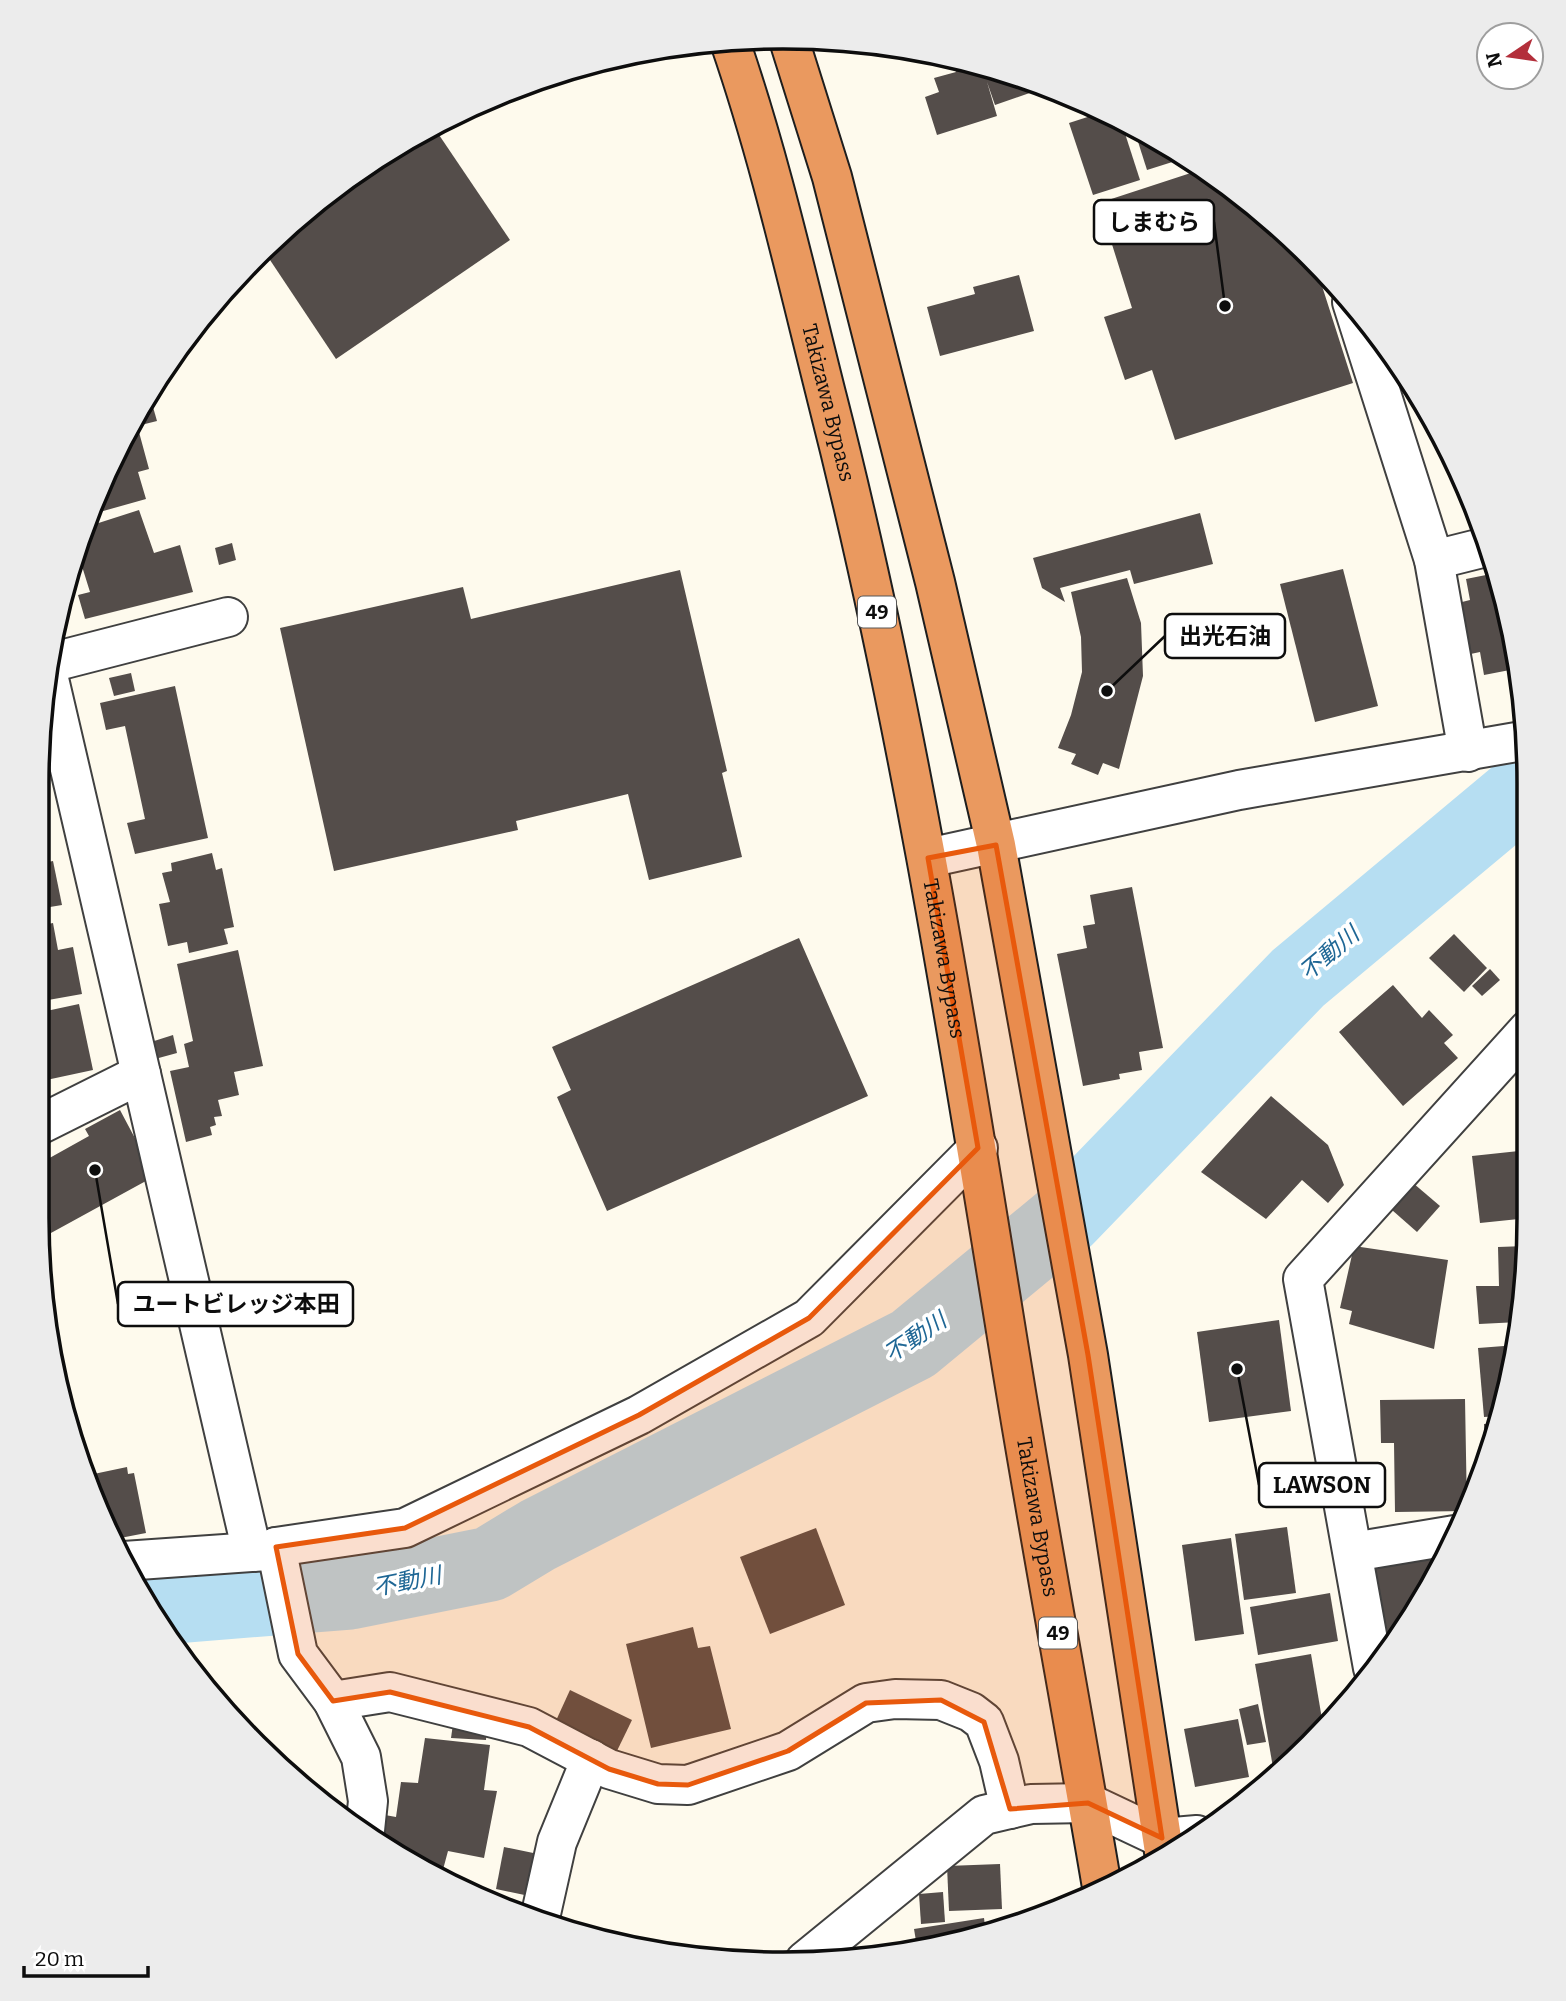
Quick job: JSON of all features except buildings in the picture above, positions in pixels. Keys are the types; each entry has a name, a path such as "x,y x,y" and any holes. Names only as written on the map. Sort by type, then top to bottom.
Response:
{"highway":[{"path":"792,49 832,177 935,582 996,845 1174,1839"},
{"name":"Takizawa Bypass","path":"733,51 754,112 856,511 928,858 978,1148 1014,1380 1101,1879"}],"street":[{"path":"928,858 1239,790 1498,746 1434,560 1361,332"},
{"path":"1434,560 1479,549"},
{"path":"59,661 228,617"},
{"path":"54,700 141,1074 269,1558 298,1654 334,1701 361,1757 368,1801 366,1821"},
{"path":"1371,1657 1303,1279 1517,1042"},
{"path":"49,1120 141,1074"},
{"path":"134,1561 269,1558 405,1528 639,1415 809,1318 978,1148"},
{"path":"1353,1552 1444,1537"},
{"path":"334,1701 390,1692 528,1727 609,1769 658,1784 688,1784 788,1751 866,1703 895,1699 941,1700 971,1712 984,1722 999,1761 1010,1809"},
{"path":"541,1911 556,1842 591,1759"},
{"path":"818,1951 984,1815 1031,1804 1088,1802 1170,1841"}],"highlighted area":[{"path":"996,845 1088,1355 1162,1838 1088,1803 1010,1809 984,1722 941,1700 866,1703 788,1751 753,1765 688,1785 658,1784 609,1769 529,1727 390,1692 333,1701 298,1654 276,1547 405,1528 639,1415 809,1318 978,1148 928,858"}],"waterway":[{"name":"不動川","path":"161,1607 350,1592 490,1564 538,1535 913,1344 1067,1217 1298,978 1517,795"}],"place":[{"name":"しまむら","path":"1225,306"},
{"name":"出光石油","path":"1107,691"},
{"name":"ユートビレッジ本田","path":"95,1170"},
{"name":"LAWSON","path":"1237,1369"}]}
